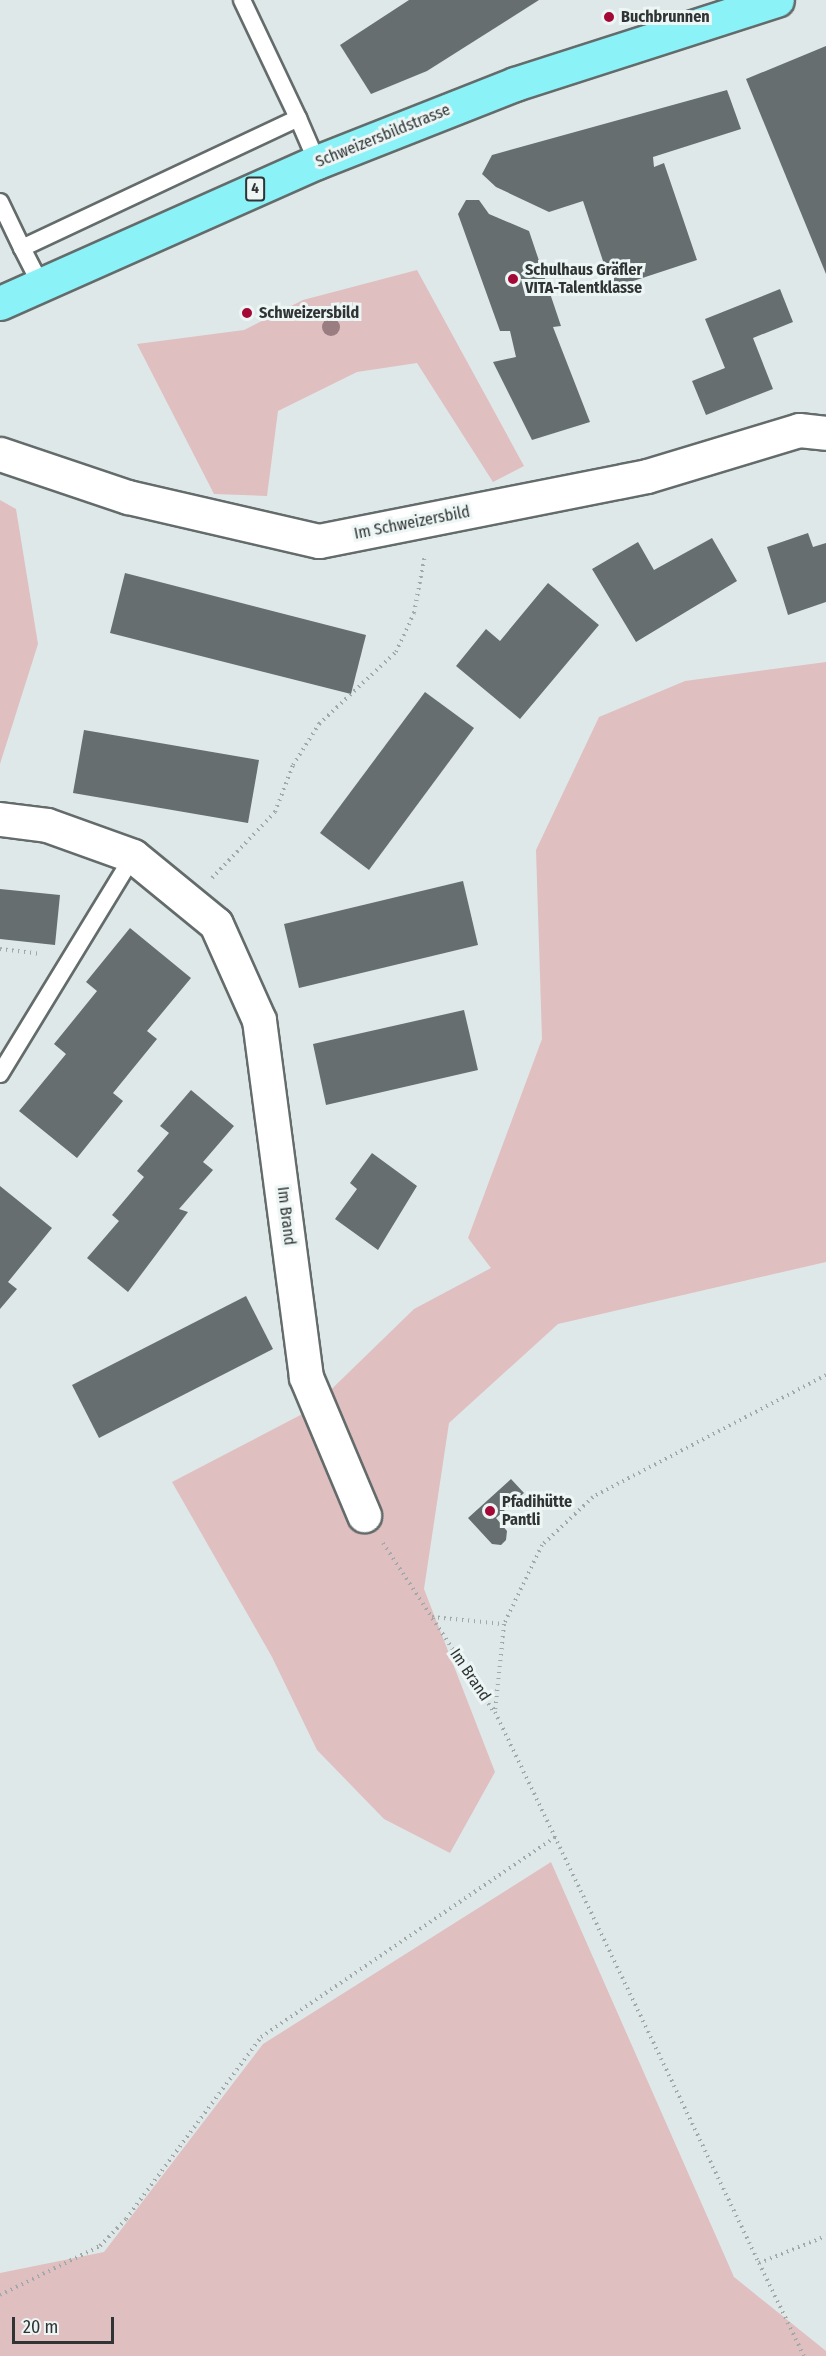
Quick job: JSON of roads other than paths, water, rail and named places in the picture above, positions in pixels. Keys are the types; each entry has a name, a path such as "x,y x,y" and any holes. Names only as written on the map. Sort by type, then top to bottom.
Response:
{"main road":[{"name":"Schweizersbildstrasse","path":"0,303 317,162 514,84 777,0"}],"street":[{"name":"Im Schweizersbild","path":"0,454 128,497 319,541 647,476 799,430 826,433"},
{"name":"Im Brand","path":"0,819 47,825 133,856 216,924 259,1020 306,1377 364,1515"}],"lane":[{"path":"242,0 317,162"},
{"path":"22,248 298,117"},
{"path":"0,202 40,285"},
{"path":"0,1074 73,958 133,856"}],"place":[{"name":"Buchbrunnen","path":"609,17"},
{"name":"Schulhaus Gräfler VITA-Talentklasse","path":"513,279"},
{"name":"Schweizersbild","path":"247,313"},
{"name":"Pfadihütte Pantli","path":"490,1511"}]}
